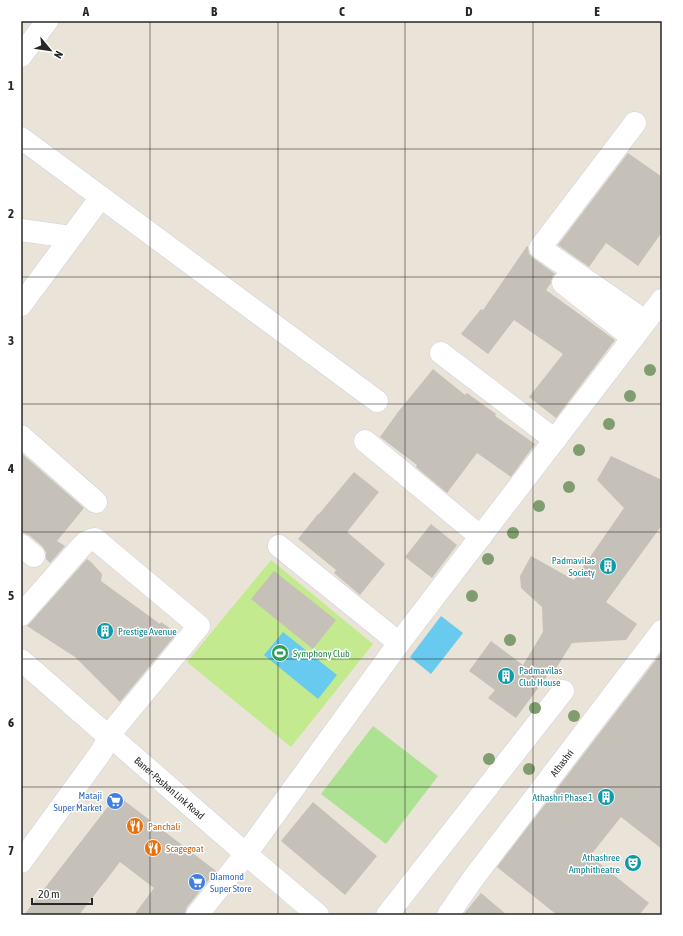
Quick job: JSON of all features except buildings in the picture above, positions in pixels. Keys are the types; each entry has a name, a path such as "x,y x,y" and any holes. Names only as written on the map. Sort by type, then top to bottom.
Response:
{"street":[{"path":"21,56 47,21"},
{"path":"635,123 540,248 646,321"},
{"path":"21,138 377,401"},
{"path":"21,305 100,197"},
{"path":"21,230 71,237"},
{"path":"563,283 633,338"},
{"path":"197,915 246,854 399,643 662,300"},
{"path":"440,353 555,440"},
{"path":"21,436 96,502"},
{"path":"365,441 481,537"},
{"path":"21,615 81,547 86,542 95,539 199,626 109,735 99,755 21,862"},
{"path":"279,546 399,643"},
{"name":"Athashri","path":"448,915 472,880 662,631"},
{"name":"Baner-Pashan Link Road","path":"21,660 318,915"},
{"path":"387,915 563,691"}],"green space":[{"name":"Symphony Club","path":"271,560 373,644 291,747 187,662"},
{"path":"373,726 438,776 386,844 321,794"}],"water":[{"path":"441,616 463,633 431,674 410,657"},
{"path":"283,632 337,675 318,699 264,655"}],"place":[{"name":"Padmavilas Society","path":"608,566"},
{"name":"Prestige Avenue","path":"105,631"},
{"name":"Symphony Club","path":"280,653"},
{"name":"Padmavilas Club House","path":"506,676"},
{"name":"Athashri Phase 1","path":"606,797"},
{"name":"Mataji Super Market","path":"115,801"},
{"name":"Panchali","path":"135,826"},
{"name":"Scagegoat","path":"153,848"},
{"name":"Athashree Amphitheatre","path":"633,863"},
{"name":"Diamond Super Store","path":"197,882"}]}
